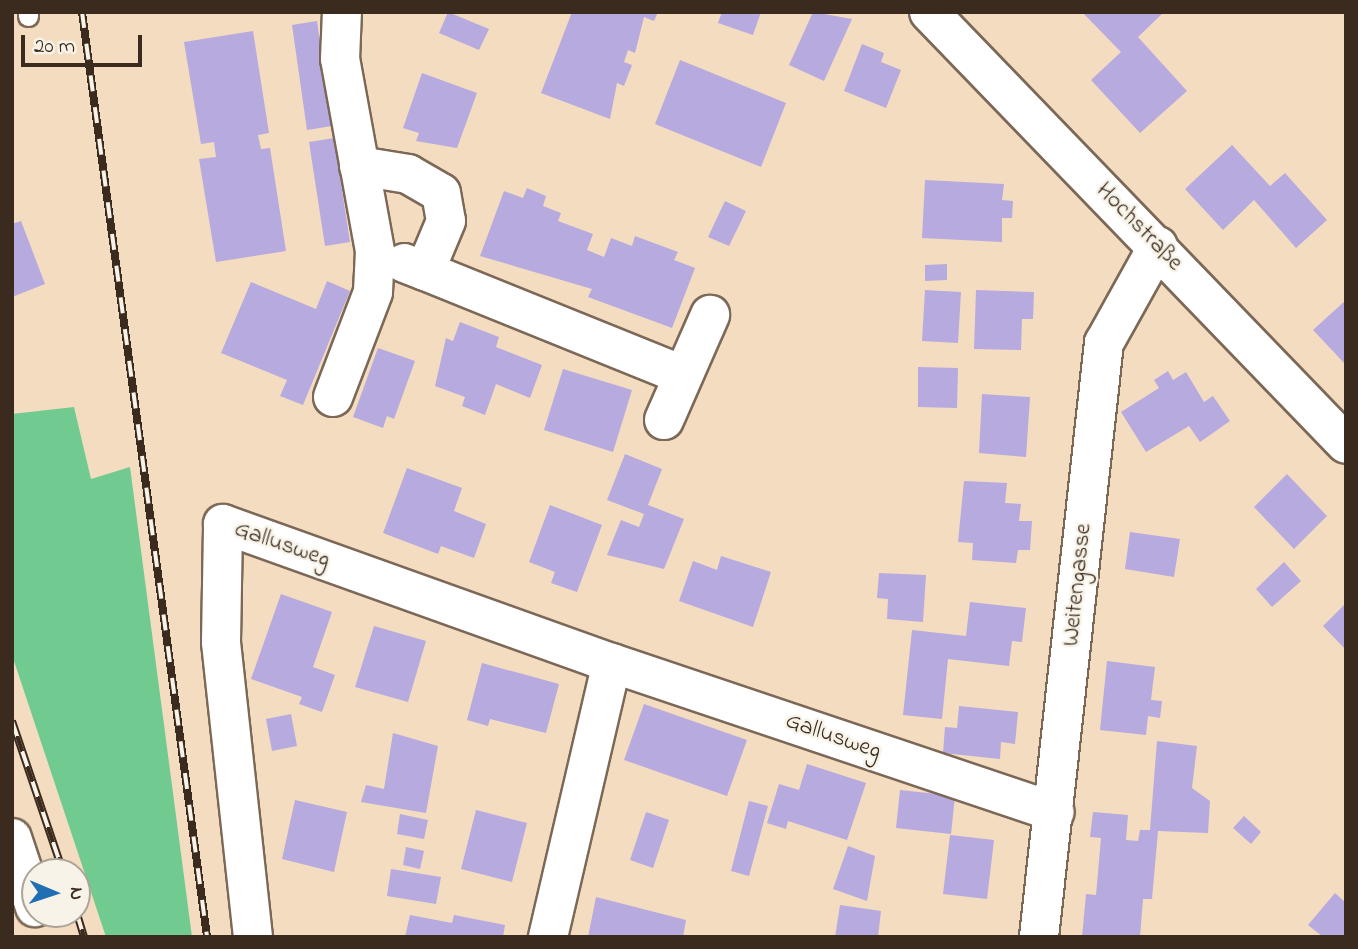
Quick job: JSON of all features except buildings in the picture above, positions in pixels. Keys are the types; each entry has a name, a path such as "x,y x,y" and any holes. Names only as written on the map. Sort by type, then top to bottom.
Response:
{"street":[{"path":"334,397 373,292 375,251 340,59 342,12"},
{"name":"Hochstraße","path":"929,12 1346,443"},
{"path":"359,166 408,174 441,193 446,221 425,271"},
{"name":"Weitengasse","path":"1039,937 1055,812 1104,343 1158,246"},
{"path":"375,251 683,375"},
{"path":"664,420 710,315"},
{"name":"Gallusweg","path":"253,937 221,642 223,524 612,663 1055,812"},
{"path":"548,937 612,663"},
{"path":"12,838 21,865"}],"green space":[{"path":"74,407 91,479 130,467 192,937 106,937 91,892 91,858 80,858 12,655 12,414"}],"railway":[{"path":"82,12 207,937"},
{"path":"12,721 58,858"},
{"path":"81,928 84,937"}]}
